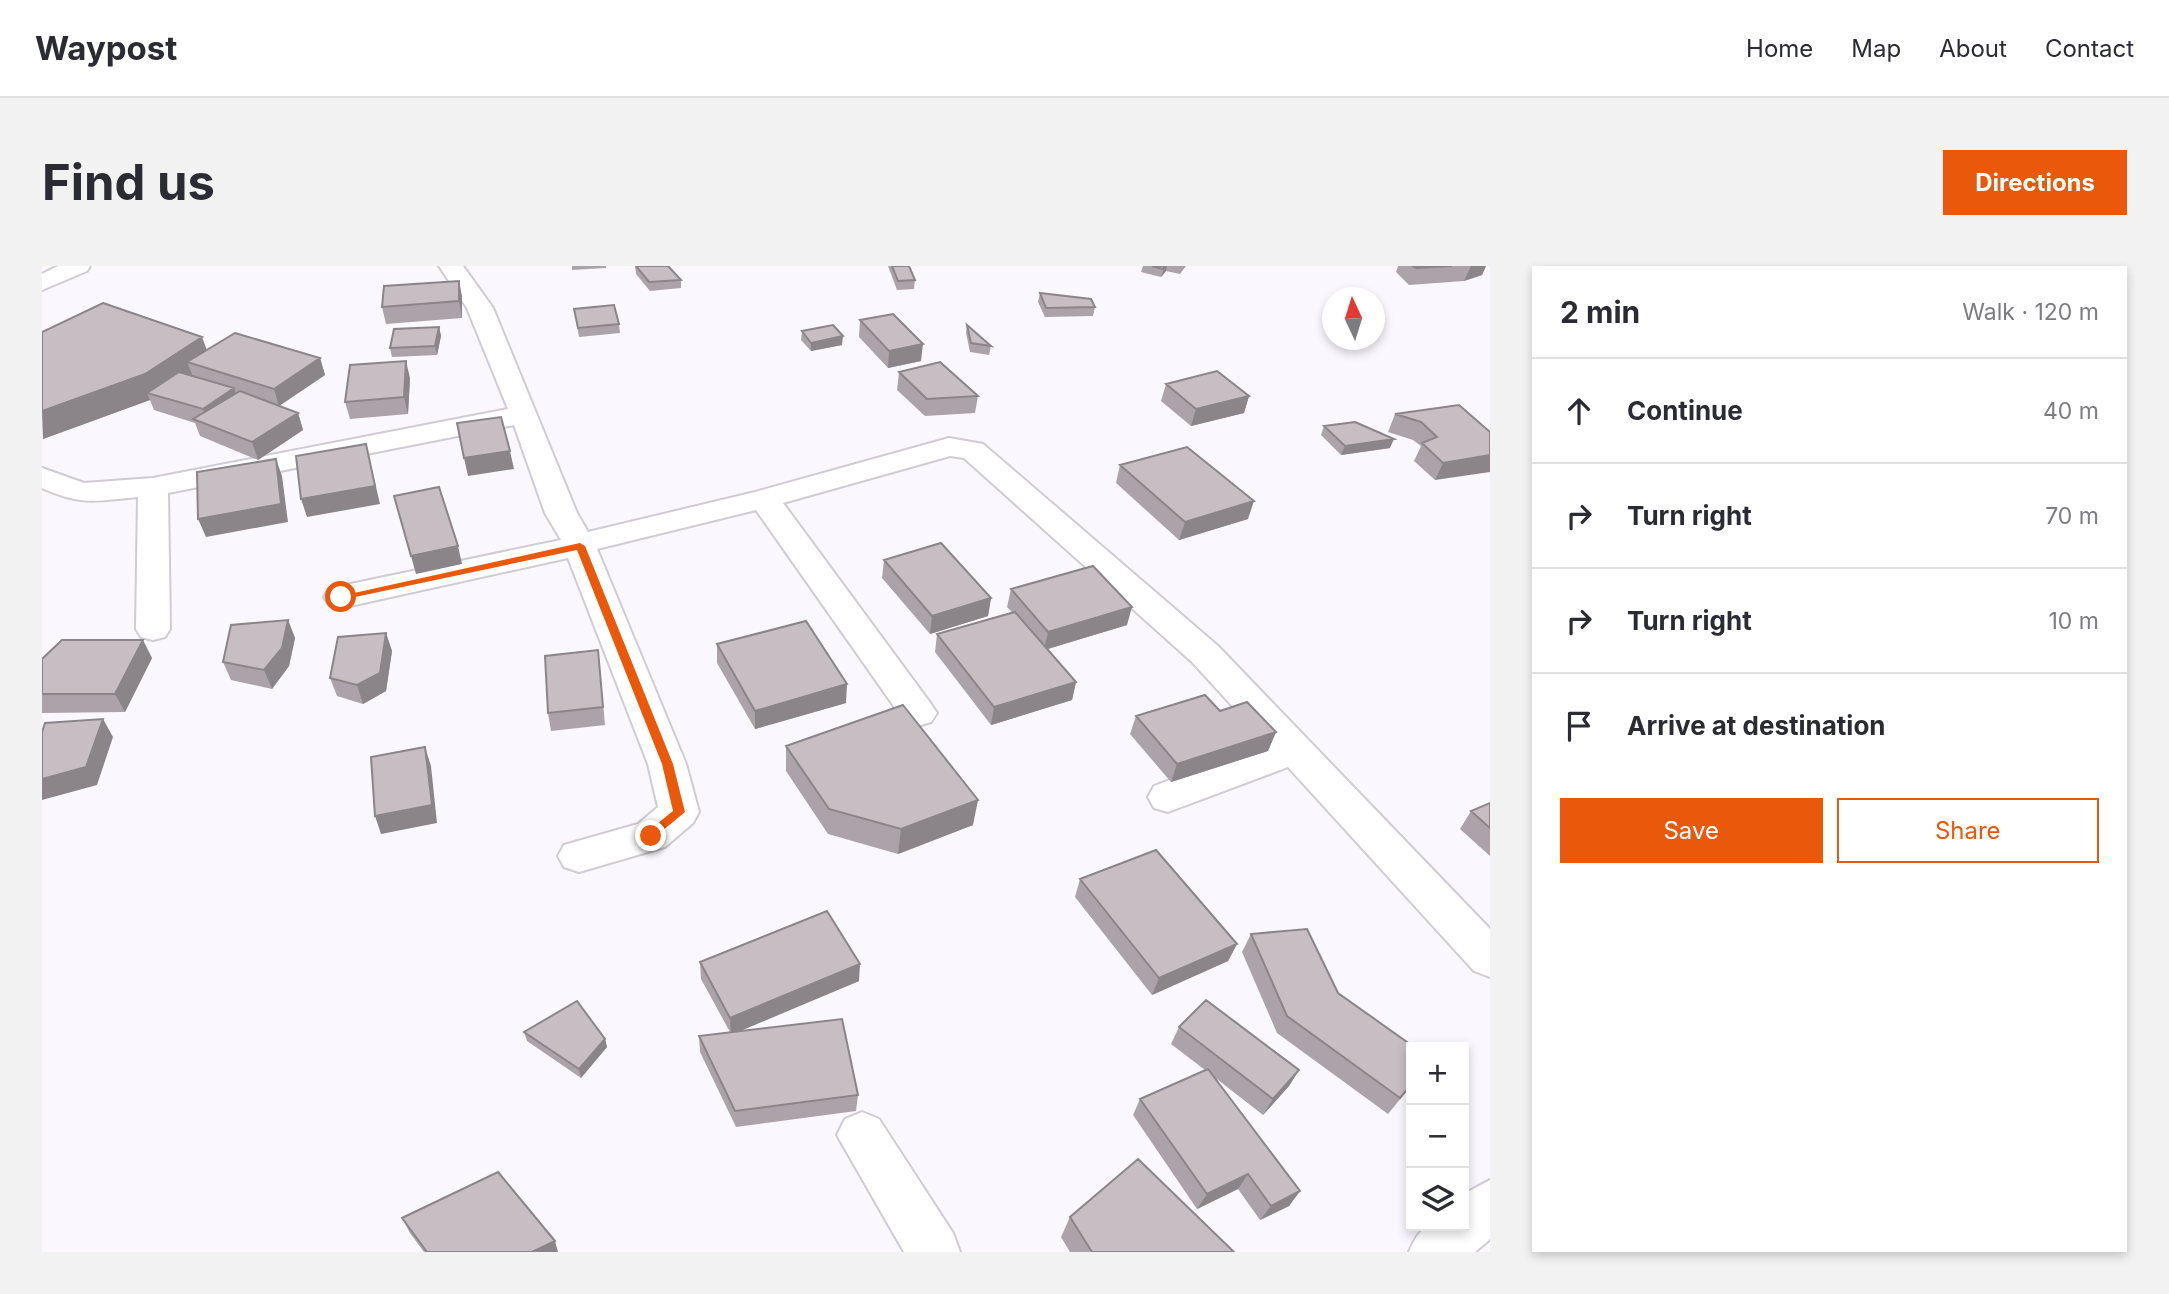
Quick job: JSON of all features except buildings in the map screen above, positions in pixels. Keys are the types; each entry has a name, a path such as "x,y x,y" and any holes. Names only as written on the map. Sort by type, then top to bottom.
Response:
{"street":[{"path":"42,283 78,266"},
{"path":"451,266 480,308 561,513 580,545 667,764 679,812 651,836 579,856"},
{"path":"42,477 80,493 153,487 524,414"},
{"path":"341,597 580,545 764,499 949,447 973,450 1205,654 1490,958"},
{"path":"153,487 153,629"},
{"path":"764,499 918,713"},
{"path":"1168,797 1294,749"},
{"path":"862,1135 934,1252"},
{"path":"1435,1252 1490,1205"}],"route":[{"path":"341,597 580,546 667,764 679,812 651,836"}]}
